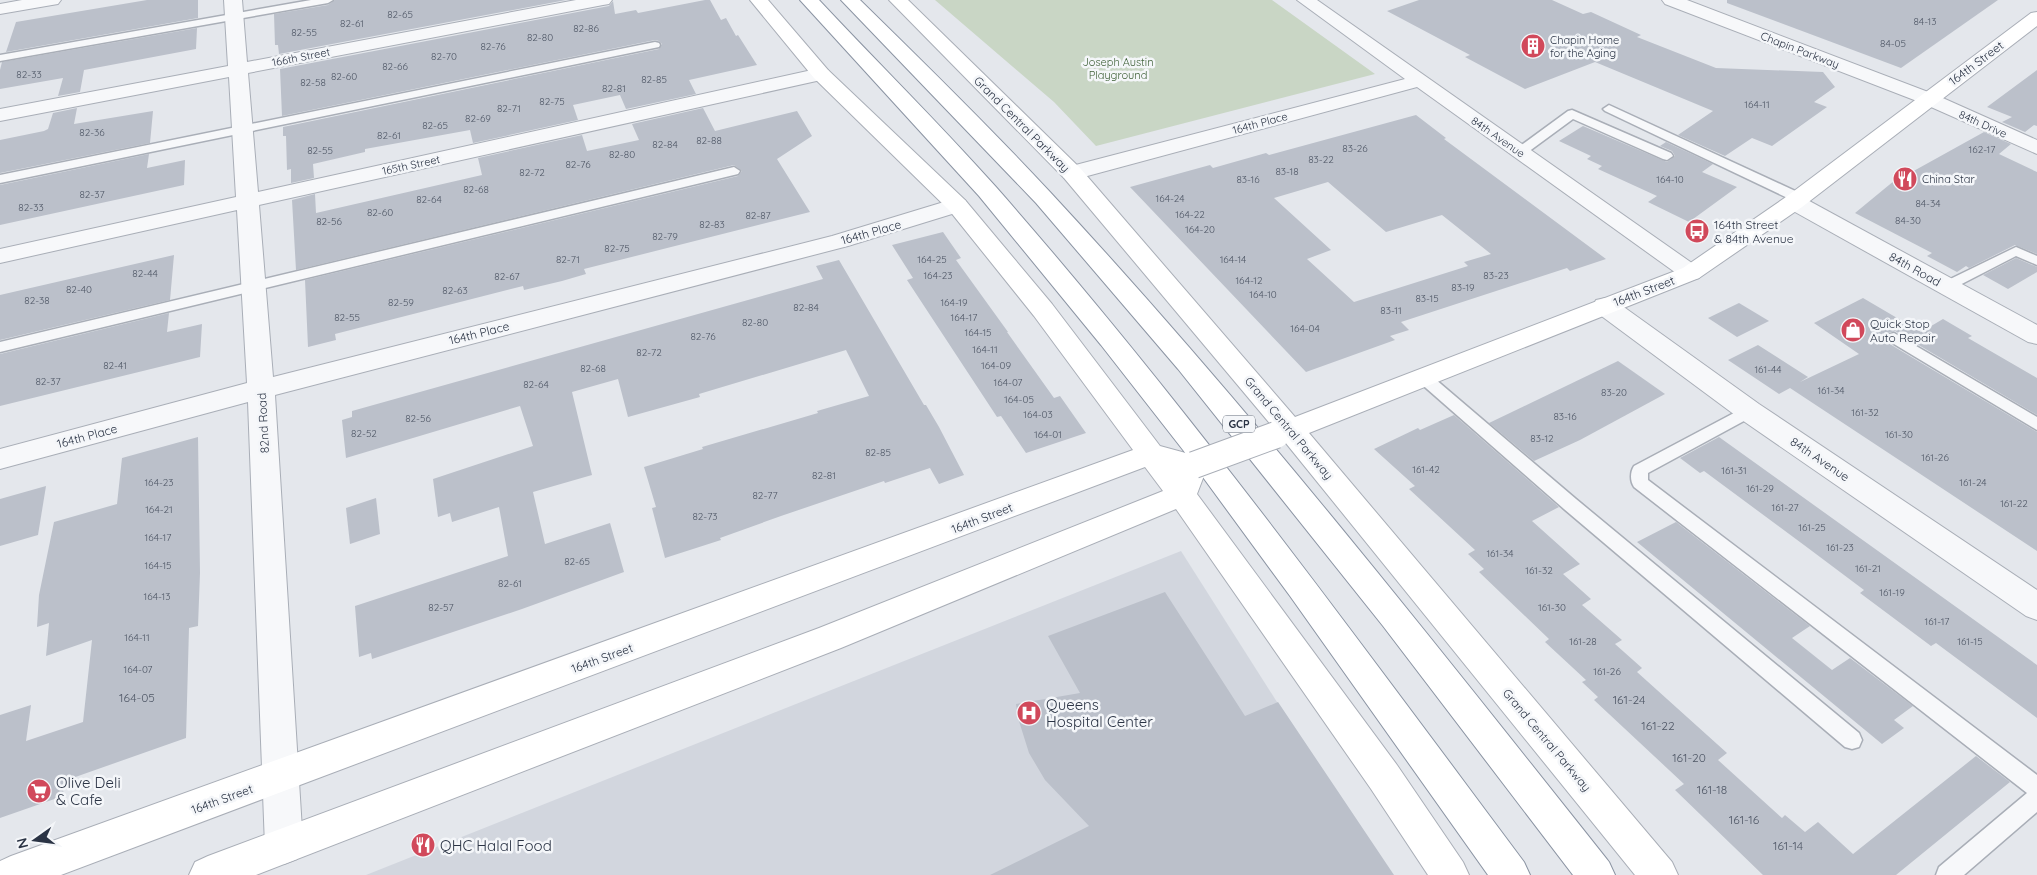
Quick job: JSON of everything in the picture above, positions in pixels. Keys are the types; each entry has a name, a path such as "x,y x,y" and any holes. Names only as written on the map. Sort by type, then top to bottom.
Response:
{"main road":[{"path":"759,0 821,74 958,205 1042,310 1182,494 1379,769 1450,875"},
{"path":"809,0 987,191 1110,339 1193,443 1301,587 1511,875"},
{"name":"GCP","path":"850,0 1042,196 1181,354 1386,604 1596,875"},
{"name":"Grand Central Parkway","path":"898,0 1072,173 1283,432 1659,875"},
{"name":"164th Street","path":"1194,465 1691,273 1796,200 2037,16"},
{"path":"208,875 830,638 1182,494 1194,465 1151,454"},
{"name":"164th Street","path":"10,875 281,777 1151,454"}],"street":[{"path":"0,9 52,0"},
{"name":"166th Street","path":"0,115 603,0"},
{"name":"84th Avenue","path":"1306,0 1691,273"},
{"name":"Chapin Parkway","path":"1672,0 1929,99"},
{"name":"82nd Road","path":"233,8 261,389 284,846"},
{"name":"165th Street","path":"0,256 821,74"},
{"name":"164th Place","path":"1072,173 1419,81"},
{"name":"84th Drive","path":"1929,99 2037,148"},
{"name":"84th Road","path":"1796,200 2037,336"},
{"name":"164th Place","path":"0,459 261,389 840,241 958,205"},
{"name":"84th Avenue","path":"1605,306 1749,410 2037,607"}],"lane":[{"path":"0,58 233,8 328,0"},
{"path":"0,180 656,45"},
{"path":"1609,109 1796,200"},
{"path":"1520,152 1572,114 1667,156"},
{"path":"0,347 734,171"},
{"path":"1947,286 2016,251 2037,261"},
{"path":"1894,338 2037,424"},
{"path":"1423,377 1570,504 1852,740"},
{"path":"1749,410 1640,470 1640,483 2037,788"},
{"path":"1947,875 2037,798"}],"shaded area":[{"name":"Queens Hospital Center","path":"1181,551 1387,875 366,875"}],"green space":[{"name":"Joseph Austin Playground","path":"935,0 1272,0 1375,74 1096,146 1054,102"}],"building":[{"path":"147,0 198,0 198,18 6,52 16,22"},
{"path":"335,0 566,0 279,54 278,45 275,45 274,14 328,5"},
{"path":"710,0 721,20 726,18 736,36 738,35 757,65 689,80 696,94 626,109 620,95 573,105 578,120 473,143 470,130 365,149 365,152 313,164 314,178 291,183 291,169 287,170 286,136 283,136 283,127 659,49 662,44 655,40 282,116 280,69 609,6 613,1 615,14 636,10 638,13"},
{"path":"1419,0 1552,0 1583,14 1591,12 1641,35 1637,37 1716,68 1823,72 1835,87 1814,102 1827,107 1772,146 1752,138 1725,156 1678,135 1713,111 1595,62 1525,89 1465,57 1470,55 1387,11"},
{"path":"1727,0 1998,0 1901,68 1727,3"},
{"path":"197,28 196,49 84,70 80,92 58,96 63,78 0,89 2,62"},
{"path":"2037,70 2037,126 2034,125 2025,132 2002,122 2012,117 1987,107"},
{"path":"77,108 74,124 153,111 150,143 0,173 0,140 44,131 48,129 53,113"},
{"path":"703,108 715,131 797,111 812,136 777,159 810,212 584,269 586,274 562,281 524,290 523,286 335,334 336,340 308,347 305,280 738,176 742,171 734,165 296,270 292,200 315,194 316,213 482,175 478,158 582,135 587,151 639,140 632,124"},
{"path":"1416,115 1446,138 1444,139 1606,259 1570,271 1567,268 1401,322 1409,330 1390,336 1395,340 1306,372 1130,187 1210,165 1213,168 1266,153 1269,155","holes":["1328,182 1386,232 1442,215 1491,254 1464,262 1468,266 1354,302 1307,259 1331,250 1274,198"]},
{"path":"1583,126 1667,162 1675,156 1672,151 1660,146 1666,142 1713,164 1702,172 1737,187 1689,222 1648,202 1657,196 1598,169 1602,166 1587,159 1591,156 1559,141"},
{"path":"1984,132 2011,144 1999,154 2037,172 2037,254 2015,245 1969,268 1966,266 1957,272 1927,256 1932,253 1855,213 1906,171 1910,173"},
{"path":"149,154 147,168 185,160 184,185 0,225 0,185"},
{"path":"943,232 961,258 956,260 1007,332 1054,398 1060,396 1086,433 1026,453 1001,416 997,417 907,280 913,278 892,245"},
{"path":"174,255 170,300 0,340 0,295"},
{"path":"2016,258 2037,267 2037,272 2008,289 1983,275"},
{"path":"839,260 924,405 926,405 939,427 964,475 939,484 930,468 885,483 884,481 720,538 721,540 665,558 652,508 656,507 644,467 703,449 702,447 869,396 846,350 699,394 700,397 628,417 618,379 572,392 592,475 533,492 545,544 610,523 624,572 522,609 372,659 371,653 359,657 355,606 508,556 499,507 452,522 450,513 438,517 433,479 533,446 520,406 346,458 342,420 352,417 352,411 823,279 816,266"},
{"path":"1863,298 1921,332 1943,319 1972,336 1968,338 2037,378 2037,415 1895,331 1888,333 1885,337 1888,343 2037,432 2037,551 1790,388 1779,394 1728,360 1758,345 1808,377 1800,382 1859,354 1814,323"},
{"path":"1739,303 1769,321 1737,337 1708,318"},
{"path":"169,313 167,332 202,324 200,357 0,406 0,354"},
{"path":"1618,361 1665,394 1580,440 1534,461 1489,423"},
{"path":"1454,415 1559,507 1532,521 1580,564 1563,574 1591,599 1582,605 1622,640 1615,644 1642,668 1637,672 1727,753 1718,760 1782,818 1785,815 1805,832 1818,822 1853,854 1976,756 2010,782 1896,875 1763,875 1675,790 1684,784 1594,700 1598,697 1582,682 1586,680 1545,642 1549,639 1479,572 1484,569 1468,554 1475,550 1409,489 1415,486 1374,449 1418,428 1420,430"},
{"path":"198,437 200,573 198,626 189,628 186,738 64,781 63,796 0,818 0,715 31,705 26,741 83,722 92,640 46,656 49,623 37,627 39,595 54,522 117,504 122,458"},
{"path":"1719,437 2037,665 2037,718 1936,643 1931,646 1860,593 1864,590 1808,548 1704,471 1700,473 1680,458"},
{"path":"46,486 38,535 0,546 0,499"},
{"path":"376,498 380,534 350,544 346,508"},
{"path":"1676,522 1810,626 1792,638 1832,670 1850,658 1913,706 1894,720 1904,728 1882,744 1637,542"},
{"path":"1165,592 1245,716 1278,702 1394,875 990,875 1089,826 1045,780 1029,753 1018,718 1016,704 1080,693 1048,636"}],"place":[{"name":"Chapin Home for the Aging","path":"1533,46"},
{"name":"China Star","path":"1905,179"},
{"name":"164th Street & 84th Avenue","path":"1697,231"},
{"name":"Quick Stop Auto Repair","path":"1853,330"},
{"name":"Queens Hospital Center","path":"1029,713"},
{"name":"Olive Deli & Cafe","path":"39,791"},
{"name":"QHC Halal Food","path":"423,845"}]}
